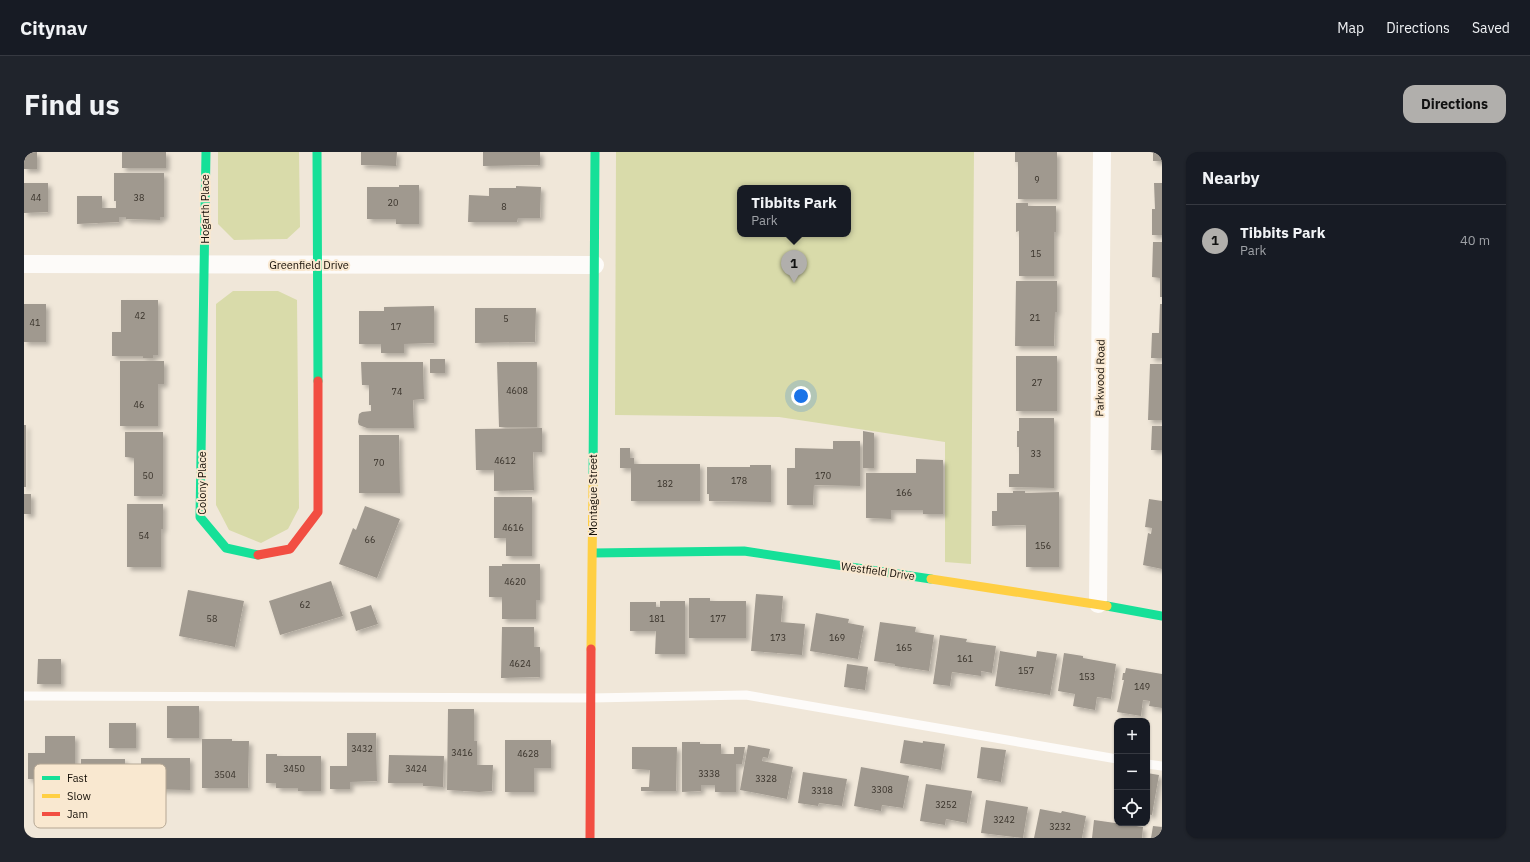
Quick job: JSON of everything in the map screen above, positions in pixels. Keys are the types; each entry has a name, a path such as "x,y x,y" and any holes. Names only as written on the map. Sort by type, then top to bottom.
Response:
{"street":[{"name":"Hogarth Place","path":"205,266 206,152"},
{"path":"317,152 318,265"},
{"name":"Montague Street","path":"590,838 595,152"},
{"name":"Parkwood Road","path":"1098,604 1102,152"},
{"name":"Greenfield Drive","path":"24,264 205,266 595,265"},
{"name":"Colony Place","path":"205,266 200,517 226,548 259,555 290,549 318,512 318,265"},
{"name":"Westfield Drive","path":"593,553 744,551 1098,604 1162,616"}],"lane":[{"path":"24,696 592,698 746,695 1114,758"},
{"path":"1150,764 1162,766"}],"green space":[{"path":"218,152 299,152 300,227 287,239 234,240 218,224"},
{"path":"616,152 974,152 971,564 945,562 945,442 779,417 615,415"},
{"path":"233,291 278,291 297,300 299,508 288,529 261,543 229,530 216,505 216,304"}],"building":[{"path":"24,152 37,152 37,169 24,169"},
{"path":"122,152 166,152 166,168 122,168"},
{"path":"361,152 397,152 396,166 361,165"},
{"path":"483,152 540,152 540,165 483,166"},
{"path":"1015,152 1057,152 1057,199 1018,199 1018,162 1015,162"},
{"path":"1153,152 1162,152 1162,161 1153,161"},
{"path":"114,173 164,173 164,217 160,217 160,220 126,219 126,217 119,217 119,222 77,224 77,196 102,196 102,208 116,208 116,201 114,201"},
{"path":"24,183 48,183 48,212 24,213"},
{"path":"1154,183 1162,183 1162,235 1152,235 1152,209 1155,209"},
{"path":"399,185 419,185 419,224 396,224 396,219 367,219 367,187 399,187"},
{"path":"516,186 541,187 540,218 518,218 517,222 468,222 469,195 489,196 489,188 516,188"},
{"path":"1016,203 1028,203 1028,206 1056,206 1056,232 1054,232 1054,276 1019,276 1019,231 1016,232"},
{"path":"1153,242 1162,242 1162,297 1160,297 1160,278 1152,277"},
{"path":"1016,281 1057,281 1057,312 1055,312 1054,346 1015,346"},
{"path":"121,300 158,300 158,355 153,355 153,358 143,358 143,356 112,356 112,332 121,332"},
{"path":"24,304 46,304 46,342 24,342"},
{"path":"1160,304 1162,304 1162,358 1151,358 1152,333 1159,333"},
{"path":"434,306 434,343 404,344 404,353 381,353 381,344 359,344 359,311 384,311 384,307"},
{"path":"475,308 536,308 535,342 475,343"},
{"path":"1016,356 1057,356 1057,411 1016,411"},
{"path":"430,359 445,359 445,373 430,373"},
{"path":"120,361 164,361 164,384 158,384 158,426 120,426"},
{"path":"361,362 423,362 424,399 413,400 414,428 367,428 359,425 359,414 362,412 371,411 371,405 369,405 369,385 362,385"},
{"path":"497,362 537,362 537,427 499,427"},
{"path":"1150,364 1162,364 1162,420 1148,420"},
{"path":"1019,418 1054,418 1054,488 1009,487 1009,474 1019,474 1019,447 1017,447 1017,431 1019,431"},
{"path":"24,425 26,425 26,487 24,487"},
{"path":"1152,426 1162,426 1162,450 1151,450"},
{"path":"542,428 542,452 533,452 534,490 494,491 494,470 476,470 475,429"},
{"path":"863,431 874,433 874,468 863,468"},
{"path":"125,432 163,432 162,496 134,496 134,458 125,457"},
{"path":"359,435 399,435 400,493 359,493"},
{"path":"833,441 860,441 860,486 814,485 813,505 787,505 787,468 795,468 795,448 833,449"},
{"path":"620,448 630,448 630,458 634,458 634,464 700,464 700,501 631,501 631,468 620,468"},
{"path":"916,459 943,460 943,514 923,514 923,510 891,510 891,519 866,518 866,473 916,473"},
{"path":"750,465 771,465 771,502 709,501 709,494 707,494 707,467 750,467"},
{"path":"1013,491 1025,491 1025,493 1059,492 1059,567 1026,567 1026,525 992,526 992,511 997,511 997,493 1013,493"},
{"path":"24,494 31,494 31,514 24,514"},
{"path":"494,497 532,497 532,556 506,556 506,538 494,538"},
{"path":"1149,499 1162,501 1162,569 1143,565 1148,533 1151,534 1152,528 1145,527"},
{"path":"127,504 163,504 163,529 161,529 161,567 127,567"},
{"path":"365,506 400,519 377,578 339,564 353,528 356,530"},
{"path":"502,564 540,564 540,600 536,600 536,619 502,619 502,597 489,597 489,566 502,566"},
{"path":"331,581 343,616 280,635 269,601"},
{"path":"188,590 244,601 235,647 179,636"},
{"path":"756,594 783,596 781,622 805,624 802,655 751,651"},
{"path":"689,598 710,598 710,601 746,601 746,638 689,638"},
{"path":"660,601 685,601 685,654 655,654 656,631 630,631 630,602 656,602 656,607 660,607"},
{"path":"371,605 378,624 356,631 350,612"},
{"path":"816,613 849,619 848,623 864,626 858,659 810,651"},
{"path":"880,622 916,627 915,632 934,635 929,671 874,661"},
{"path":"502,627 534,627 534,647 540,647 540,677 501,678"},
{"path":"940,635 967,639 966,642 996,646 992,673 981,671 981,676 952,672 950,686 933,684"},
{"path":"1000,651 1036,657 1037,651 1057,654 1050,695 995,686"},
{"path":"1064,653 1116,664 1111,699 1097,697 1095,710 1073,706 1075,694 1058,691"},
{"path":"38,659 61,659 61,684 37,684"},
{"path":"847,664 868,667 865,690 844,687"},
{"path":"1126,668 1162,674 1162,708 1149,706 1150,701 1143,700 1141,716 1117,712 1124,680 1122,680 1123,673 1125,673"},
{"path":"167,706 199,706 199,738 167,738"},
{"path":"448,709 474,709 474,741 477,741 477,765 493,765 492,791 479,792 447,790"},
{"path":"109,723 136,723 136,748 109,748"},
{"path":"347,733 376,733 377,781 350,782 350,789 330,789 330,766 347,766"},
{"path":"45,736 75,736 75,764 34,764 34,779 28,779 28,753 45,753"},
{"path":"202,739 232,739 232,741 249,741 248,788 202,788"},
{"path":"505,740 551,740 551,768 534,768 534,792 505,792"},
{"path":"904,740 923,743 919,766 900,763"},
{"path":"923,741 945,744 941,770 919,766"},
{"path":"682,742 721,744 721,754 734,754 734,747 745,747 742,764 736,764 736,792 715,792 715,785 701,785 701,791 682,792"},
{"path":"748,745 770,749 768,758 763,757 762,761 793,767 787,799 740,790"},
{"path":"632,747 677,747 676,791 641,791 641,787 649,787 650,770 632,769"},
{"path":"981,747 1006,750 1001,782 977,778"},
{"path":"266,754 277,754 277,756 321,756 321,791 298,791 298,788 276,788 276,783 266,783"},
{"path":"389,755 444,756 443,787 423,786 423,783 388,783"},
{"path":"141,758 190,758 190,790 166,790 166,764 141,764"},
{"path":"81,759 125,759 125,764 81,764"},
{"path":"861,767 909,776 903,808 882,805 881,811 854,806"},
{"path":"803,772 847,779 842,806 819,803 818,806 798,803"},
{"path":"1150,774 1159,775 1152,815 1150,815"},
{"path":"926,784 972,791 967,823 946,819 945,825 920,821"},
{"path":"986,800 1028,807 1023,838 981,833"},
{"path":"1040,809 1061,813 1062,811 1086,816 1082,838 1034,838"},
{"path":"1094,820 1114,823 1114,826 1143,827 1142,838 1092,838"},
{"path":"1153,826 1162,827 1162,838 1151,838"}],"traffic: fast":[{"path":"206,152 200,517 226,548 258,555"},
{"path":"317,152 318,381"},
{"path":"593,484 595,152"},
{"path":"593,553 744,551 931,579"},
{"path":"1107,606 1162,616"}],"traffic: slow":[{"path":"591,649 593,484"},
{"path":"931,579 1107,606"}],"traffic: jam":[{"path":"258,555 290,549 318,512 318,381"},
{"path":"590,838 591,649"}],"place":[{"name":"Tibbits Park","path":"794,283"}]}
